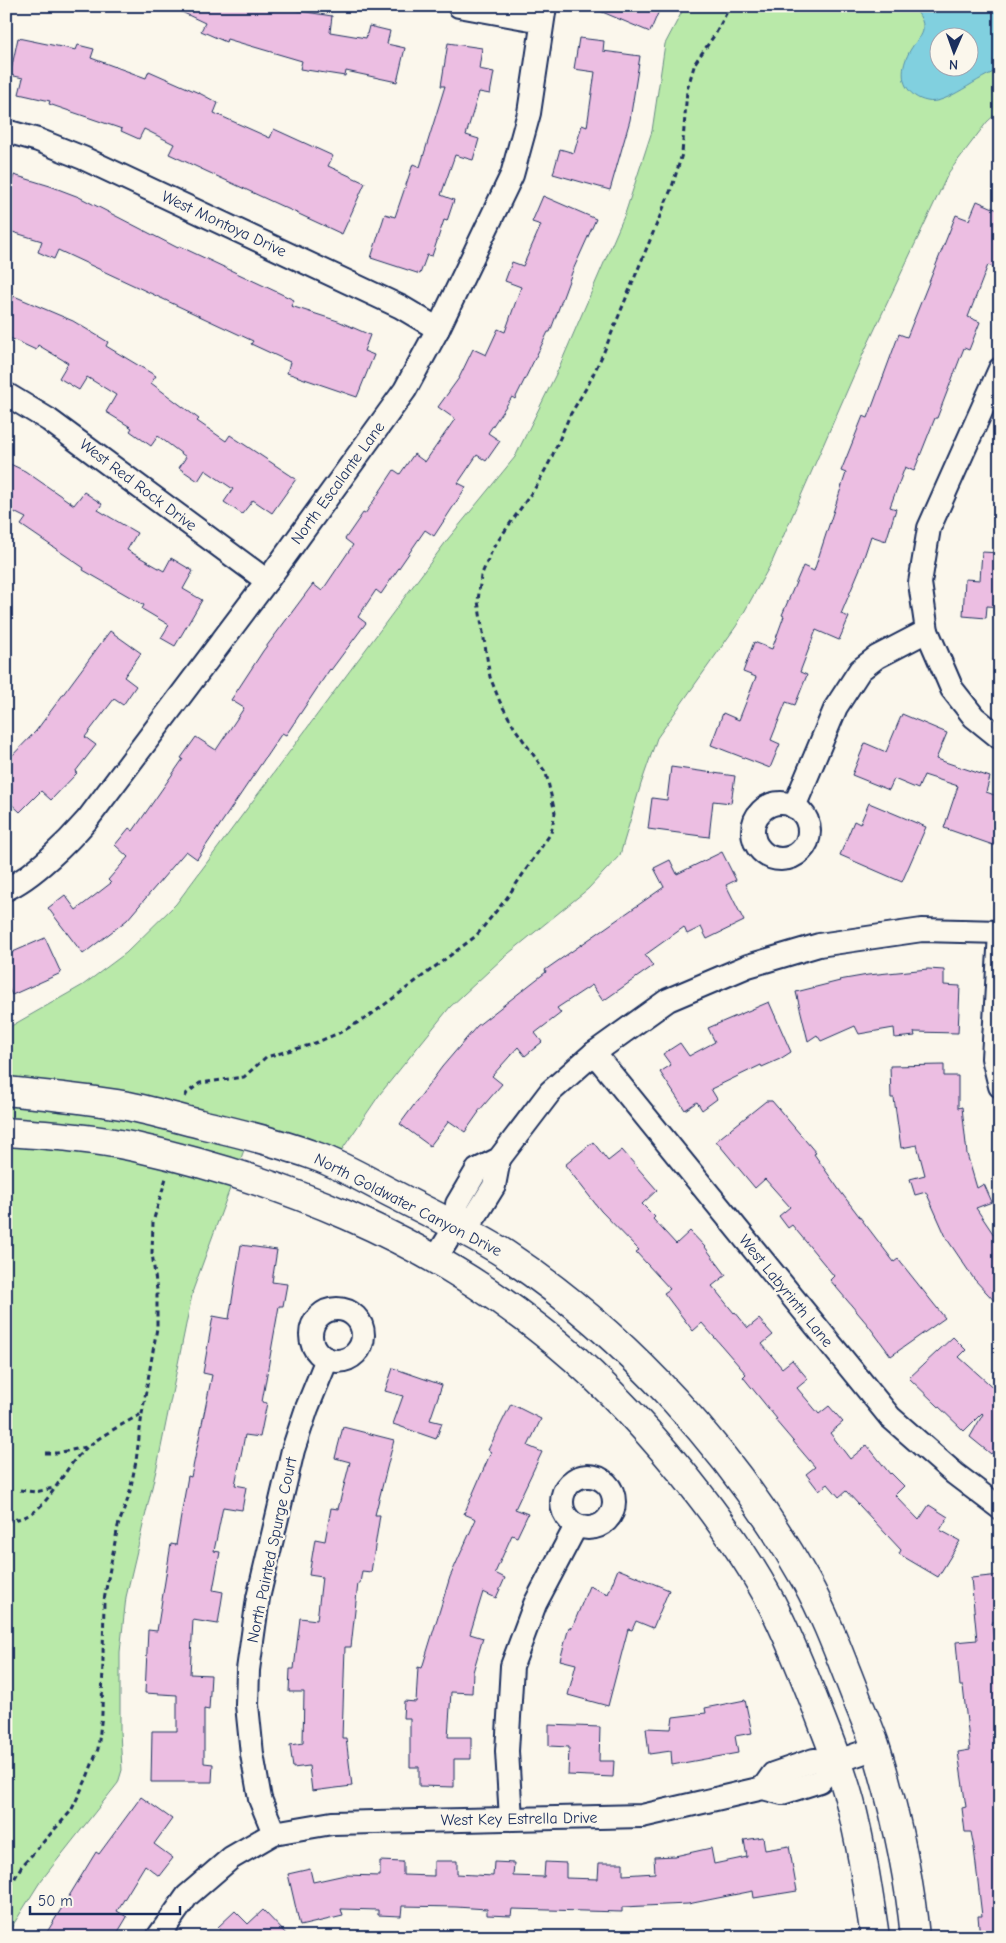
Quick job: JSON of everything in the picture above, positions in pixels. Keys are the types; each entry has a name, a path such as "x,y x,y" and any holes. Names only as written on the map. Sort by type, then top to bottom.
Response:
{"street":[{"path":"459,6 543,14"},
{"name":"North Escalante Lane","path":"6,889 14,886 41,864 87,820 267,581 405,390 438,329 512,174 528,113 543,14"},
{"name":"West Montoya Drive","path":"6,131 38,140 83,158 392,303 438,329"},
{"path":"1000,369 994,400 930,528 920,584 927,631 952,689 974,717 1000,738"},
{"name":"West Red Rock Drive","path":"6,394 49,420 267,581"},
{"path":"794,807 836,707 860,670 877,657 927,631"},
{"path":"436,1258 456,1226 457,1204 477,1170 499,1159 550,1092 594,1053 668,1000 748,966 819,945 922,930 1000,932 994,1058 1000,1086"},
{"name":"West Labyrinth Lane","path":"594,1053 890,1417 955,1474 1000,1508"},
{"name":"North Goldwater Canyon Drive","path":"6,1092 64,1096 128,1106 244,1134 320,1158 456,1226 512,1259 564,1297 605,1332 648,1372 689,1417 744,1483 782,1540 807,1584 831,1633 876,1748 893,1811 908,1882 916,1937"},
{"path":"6,1132 64,1136 134,1147 233,1173 310,1200 436,1258 482,1287 539,1329 578,1362 619,1400 711,1507 771,1602 794,1650 838,1761 855,1820 875,1937"},
{"name":"North Painted Spurge Court","path":"274,1833 260,1799 252,1754 247,1705 248,1670 258,1598 293,1450 307,1408 327,1360"},
{"path":"510,1819 507,1751 512,1666 535,1604 576,1526"},
{"name":"West Key Estrella Drive","path":"274,1833 332,1823 642,1816 763,1788 782,1793 820,1781 838,1761 876,1748"},
{"path":"158,1937 187,1896 231,1858 274,1833"}],"path":[{"path":"179,1119 187,1093 200,1083 244,1077 266,1057 339,1033 368,1017 476,936 506,899 550,833 555,813 546,773 504,710 490,678 478,601 481,576 493,548 537,485 550,461 570,415 603,354 672,187 682,154 687,90 695,63 716,33 730,6"},
{"path":"6,1894 21,1867 71,1811 98,1749 102,1714 104,1600 118,1526 129,1496 136,1461 157,1328 157,1290 152,1253 153,1222 171,1157"},
{"path":"6,1520 15,1521 35,1513 80,1453 142,1414"},
{"path":"45,1453 57,1453 89,1446"},
{"path":"20,1490 35,1492 55,1488"}],"green space":[{"path":"685,6 1000,6 1000,110 987,122 949,172 864,352 772,562 737,625 657,738 620,855 588,889 503,958 450,1007 380,1094 337,1157 252,1128 193,1290 158,1462 126,1597 120,1652 122,1770 118,1783 40,1882 6,1936 6,1029 83,985 126,953 176,904 448,539 515,457 557,372 625,214 652,131 665,44"}],"water":[{"path":"913,6 1000,6 1000,70 943,99 927,101 915,96 906,86 903,69 906,58 923,31 922,21"}],"building":[{"path":"169,6 280,6 280,8 332,16 330,32 366,38 369,26 390,31 387,44 405,48 397,82 346,71 345,76 300,69 302,61 227,39 226,42 201,31 205,23"},
{"path":"588,6 661,6 650,32"},
{"path":"18,38 76,50 78,45 94,49 91,58 146,78 149,71 218,103 214,113 270,138 274,129 333,156 328,166 365,183 342,234 169,154 174,144 144,129 139,139 121,131 122,129 49,104 50,101 19,94 23,78 10,75"},
{"path":"579,38 604,41 603,51 640,56 630,120 610,190 553,174 560,149 574,153 582,125 587,127 595,72 574,69"},
{"path":"448,43 482,48 479,69 494,72 490,94 479,92 466,135 479,139 473,160 455,155 441,195 454,200 447,221 444,220 432,256 427,255 420,274 371,258 385,214 395,217 413,164 420,167 445,86 441,86"},
{"path":"14,175 79,197 178,248 179,246 294,300 291,306 338,321 370,335 364,351 374,355 357,397 287,373 290,362 251,344 253,341 58,250 54,259 38,252 42,241 6,230 6,187 10,188"},
{"path":"543,196 596,219 573,270 550,332 548,332 515,399 512,397 488,433 500,441 486,461 477,455 458,483 466,487 434,536 425,530 381,594 376,590 358,617 366,623 330,669 286,735 282,733 197,859 186,851 127,920 83,954 48,908 65,895 76,910 111,883 108,880 128,857 115,845 129,828 133,831 196,737 216,750 244,708 231,700 263,651 313,584 322,591 353,545 345,539 363,513 365,514 394,470 400,474 414,454 425,462 455,419 438,407 459,378 473,349 486,355 498,329 505,332 521,287 505,281 512,262 523,266 541,225 532,222"},
{"path":"977,201 1000,211 1000,270 988,265 968,317 980,322 969,350 964,348 914,471 905,467 890,507 896,509 886,541 871,536 841,614 849,617 839,640 816,630 800,672 807,675 795,705 786,702 771,740 780,744 770,768 711,745 723,713 739,720 756,677 743,672 754,642 772,649 784,616 782,615 803,566 814,571 846,473 841,471 863,416 868,418 899,334 907,337 956,215 969,220"},
{"path":"14,296 73,321 108,342 106,346 156,376 151,383 199,419 197,421 226,441 230,435 296,479 272,513 253,500 242,514 224,502 233,489 205,470 198,481 179,468 186,457 158,436 151,446 130,431 132,428 106,412 116,395 87,377 79,390 59,378 68,363 38,345 36,350 6,336 6,314"},
{"path":"6,462 25,471 74,505 84,492 102,504 98,510 137,533 127,550 164,571 171,558 193,571 183,589 202,600 175,646 161,638 169,625 142,609 144,605 83,570 84,568 21,525 26,518 6,508"},
{"path":"982,552 1000,553 1000,607 987,606 986,618 963,616 965,579 980,580"},
{"path":"110,631 141,653 124,677 136,686 123,705 114,699 85,737 96,745 75,772 77,773 51,800 41,791 20,812 6,799 6,762 36,731"},
{"path":"902,714 947,733 936,759 990,777 986,792 1000,797 1000,834 996,846 944,828 958,786 924,775 918,789 894,779 889,790 852,775 865,743 886,752"},
{"path":"671,767 735,776 731,803 713,801 709,837 648,829 652,798 667,800"},
{"path":"869,803 926,827 902,882 840,855 854,821 860,824"},
{"path":"722,852 736,880 726,885 744,921 707,939 701,927 687,934 684,927 645,955 653,966 603,1001 592,985 557,1008 561,1013 535,1033 542,1042 525,1056 518,1047 492,1076 502,1084 478,1112 465,1132 449,1121 430,1146 400,1124 442,1067 477,1026 546,972 545,970 664,887 654,868 670,860 677,874"},
{"path":"45,938 61,973 12,995 6,983 6,955"},
{"path":"928,969 944,970 944,985 960,986 958,1033 914,1032 915,1036 895,1038 894,1028 859,1034 855,1026 821,1041 817,1035 808,1041 796,992 839,980"},
{"path":"769,1002 791,1052 780,1059 762,1067 761,1065 711,1089 717,1099 702,1110 697,1102 685,1110 660,1072 671,1065 663,1054 680,1043 689,1056 715,1042 708,1028"},
{"path":"944,1065 944,1076 958,1076 958,1108 962,1107 967,1154 977,1188 984,1184 992,1202 976,1208 1000,1244 1000,1307 974,1279 947,1239 926,1192 915,1195 910,1179 925,1175 917,1145 901,1148 894,1098 891,1098 890,1066"},
{"path":"766,1101 772,1101 816,1153 814,1154 840,1191 894,1262 898,1259 945,1318 891,1356 830,1280 834,1276 792,1225 788,1228 779,1216 790,1207 765,1179 755,1188 716,1141"},
{"path":"593,1142 608,1161 622,1150 657,1190 642,1204 676,1244 690,1231 705,1247 726,1275 712,1286 748,1328 759,1319 773,1335 762,1344 782,1368 792,1360 808,1379 797,1388 819,1414 829,1406 843,1422 830,1433 850,1459 867,1445 890,1474 904,1486 895,1495 919,1520 929,1505 948,1517 940,1530 960,1541 938,1577 899,1554 901,1550 846,1491 839,1497 828,1484 819,1491 806,1474 815,1467 775,1420 777,1419 743,1377 746,1374 702,1323 693,1331 664,1293 670,1289 636,1252 639,1250 601,1211 565,1165"},
{"path":"241,1245 277,1250 272,1282 287,1284 283,1306 279,1306 262,1402 267,1403 260,1437 245,1435 235,1485 246,1487 242,1510 223,1507 214,1551 220,1552 213,1590 223,1592 218,1624 193,1620 190,1674 211,1675 209,1710 204,1709 204,1763 213,1764 212,1782 151,1782 152,1731 177,1731 177,1695 145,1693 148,1630 157,1631 171,1544 176,1545 188,1476 191,1477 212,1375 203,1373 213,1316 229,1319"},
{"path":"953,1337 966,1350 959,1357 997,1391 1000,1387 1000,1443 991,1454 970,1437 982,1413 964,1431 909,1378"},
{"path":"393,1368 442,1385 430,1420 442,1423 436,1439 393,1424 403,1396 385,1391"},
{"path":"511,1404 541,1419 528,1446 542,1452 515,1509 528,1514 517,1537 512,1535 495,1573 505,1578 496,1598 483,1592 470,1634 483,1638 473,1672 472,1693 451,1692 448,1737 471,1737 471,1759 454,1759 454,1787 419,1786 419,1767 410,1767 410,1718 403,1718 404,1701 416,1702 418,1667 422,1668 450,1577 476,1519 464,1514 491,1452 488,1450"},
{"path":"343,1427 394,1440 375,1515 380,1515 371,1572 362,1571 360,1583 358,1583 351,1647 345,1647 342,1738 346,1738 352,1786 312,1791 309,1766 293,1768 290,1745 303,1743 304,1692 289,1692 290,1669 294,1669 300,1618 317,1620 322,1577 309,1575 315,1539 325,1541 331,1508 338,1509 350,1462 335,1458"},
{"path":"618,1569 669,1590 653,1628 636,1621 632,1630 628,1629 608,1706 568,1695 576,1664 560,1660 569,1627 572,1628 589,1586 608,1594"},
{"path":"1000,1575 1000,1622 992,1622 996,1661 1000,1660 1000,1937 980,1937 978,1916 982,1916 974,1848 971,1832 965,1832 962,1808 966,1807 958,1752 970,1750 963,1686 960,1686 956,1642 977,1640 971,1578"},
{"path":"745,1700 752,1733 735,1736 738,1753 672,1765 671,1751 649,1754 646,1728 671,1729 673,1717 706,1713 705,1708"},
{"path":"549,1725 600,1727 599,1761 614,1761 613,1777 568,1775 569,1747 549,1746"},
{"path":"141,1797 172,1819 154,1844 173,1858 159,1876 145,1865 117,1911 127,1917 115,1937 44,1937 96,1852 99,1854"},
{"path":"763,1837 765,1850 789,1846 797,1891 754,1898 753,1891 688,1904 622,1907 622,1912 512,1909 511,1916 487,1915 487,1909 402,1906 401,1916 378,1915 378,1910 341,1909 343,1916 300,1926 288,1874 310,1869 313,1882 345,1875 380,1876 380,1861 403,1862 403,1875 434,1876 434,1861 457,1861 457,1874 493,1876 494,1862 514,1863 513,1876 544,1877 545,1862 566,1863 566,1878 598,1879 599,1863 623,1863 623,1875 655,1873 654,1857 675,1856 711,1848 714,1864 747,1857 744,1840"},
{"path":"263,1910 289,1937 228,1937 218,1927 235,1911 248,1924"}]}
